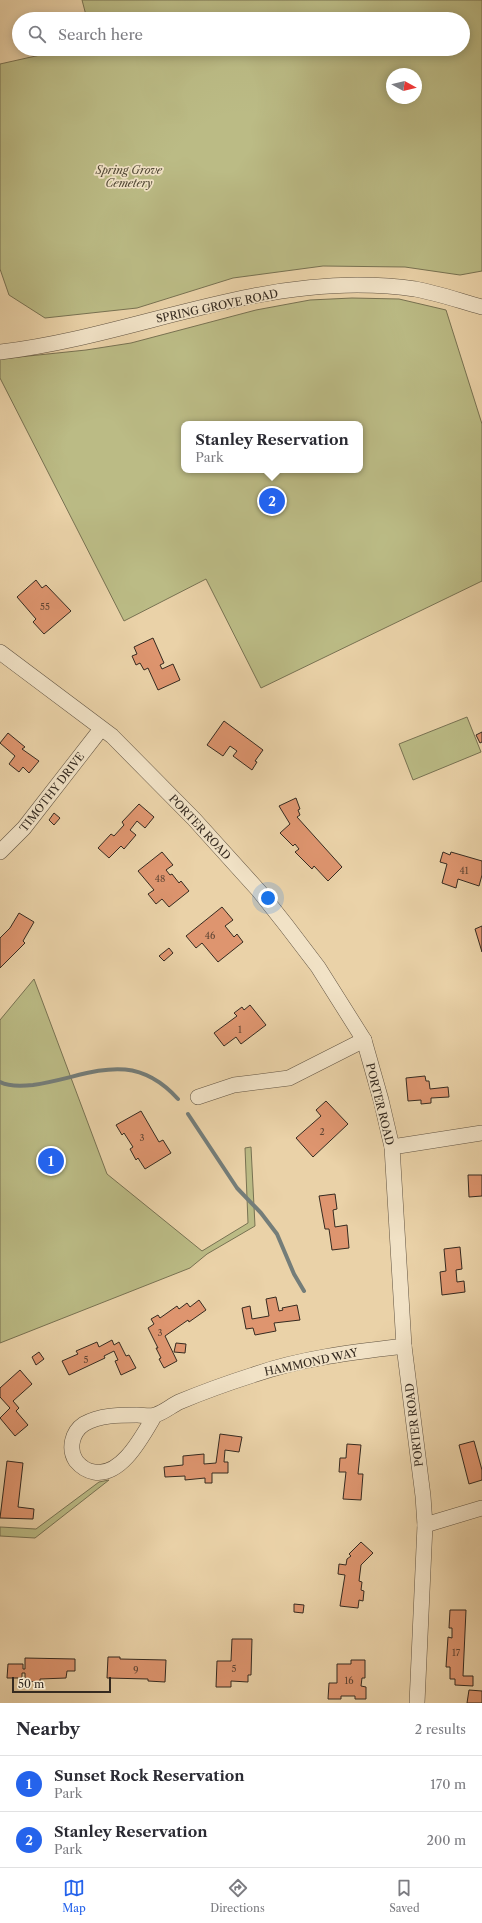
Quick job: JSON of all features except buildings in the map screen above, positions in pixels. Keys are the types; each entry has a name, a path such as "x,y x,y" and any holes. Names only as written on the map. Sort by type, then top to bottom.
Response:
{"street":[{"name":"SPRING GROVE ROAD","path":"0,352 48,344 109,331 255,296 312,287 358,285 414,289 482,307"},
{"name":"PORTER ROAD","path":"0,652 112,736 194,819 259,891 318,967 364,1040 381,1100 392,1147 404,1346 423,1496 425,1525 417,1703"},
{"name":"TIMOTHY DRIVE","path":"0,852 24,828 101,729"},
{"path":"198,1097 234,1085 289,1078 364,1040"},
{"path":"392,1147 482,1133"},
{"name":"HAMMOND WAY","path":"155,1415 133,1450 122,1461 110,1469 101,1472 88,1470 80,1466 75,1459 72,1450 72,1441 78,1429 85,1424 109,1416 155,1415 179,1403 207,1392 281,1367 336,1355 404,1346"},
{"path":"425,1525 482,1508"}],"green space":[{"name":"Spring Grove Cemetery","path":"82,0 482,0 482,271 460,275 405,267 323,266 233,278 137,308 45,318 9,295 0,269 0,64 36,56 470,56 470,12 85,12"},
{"path":"352,298 399,299 446,310 482,424 482,581 261,688 206,579 124,621 0,378 0,359 86,350 131,343 256,310 310,300"},
{"path":"467,717 481,752 413,780 399,744"},
{"path":"34,979 107,1174 202,1251 248,1223 245,1148 251,1147 255,1226 207,1254 190,1268 0,1343 0,1020"},
{"path":"109,1480 35,1538 0,1536 0,1527 36,1529 99,1482"}],"waterway":[{"path":"0,1082 4,1084 21,1086 33,1085 91,1072 126,1070 143,1074 161,1083 178,1099"},
{"path":"188,1114 237,1188 261,1213 277,1234 294,1274 304,1291"}],"place":[{"name":"Stanley Reservation","path":"272,501"},
{"name":"Sunset Rock Reservation","path":"51,1161"}]}
